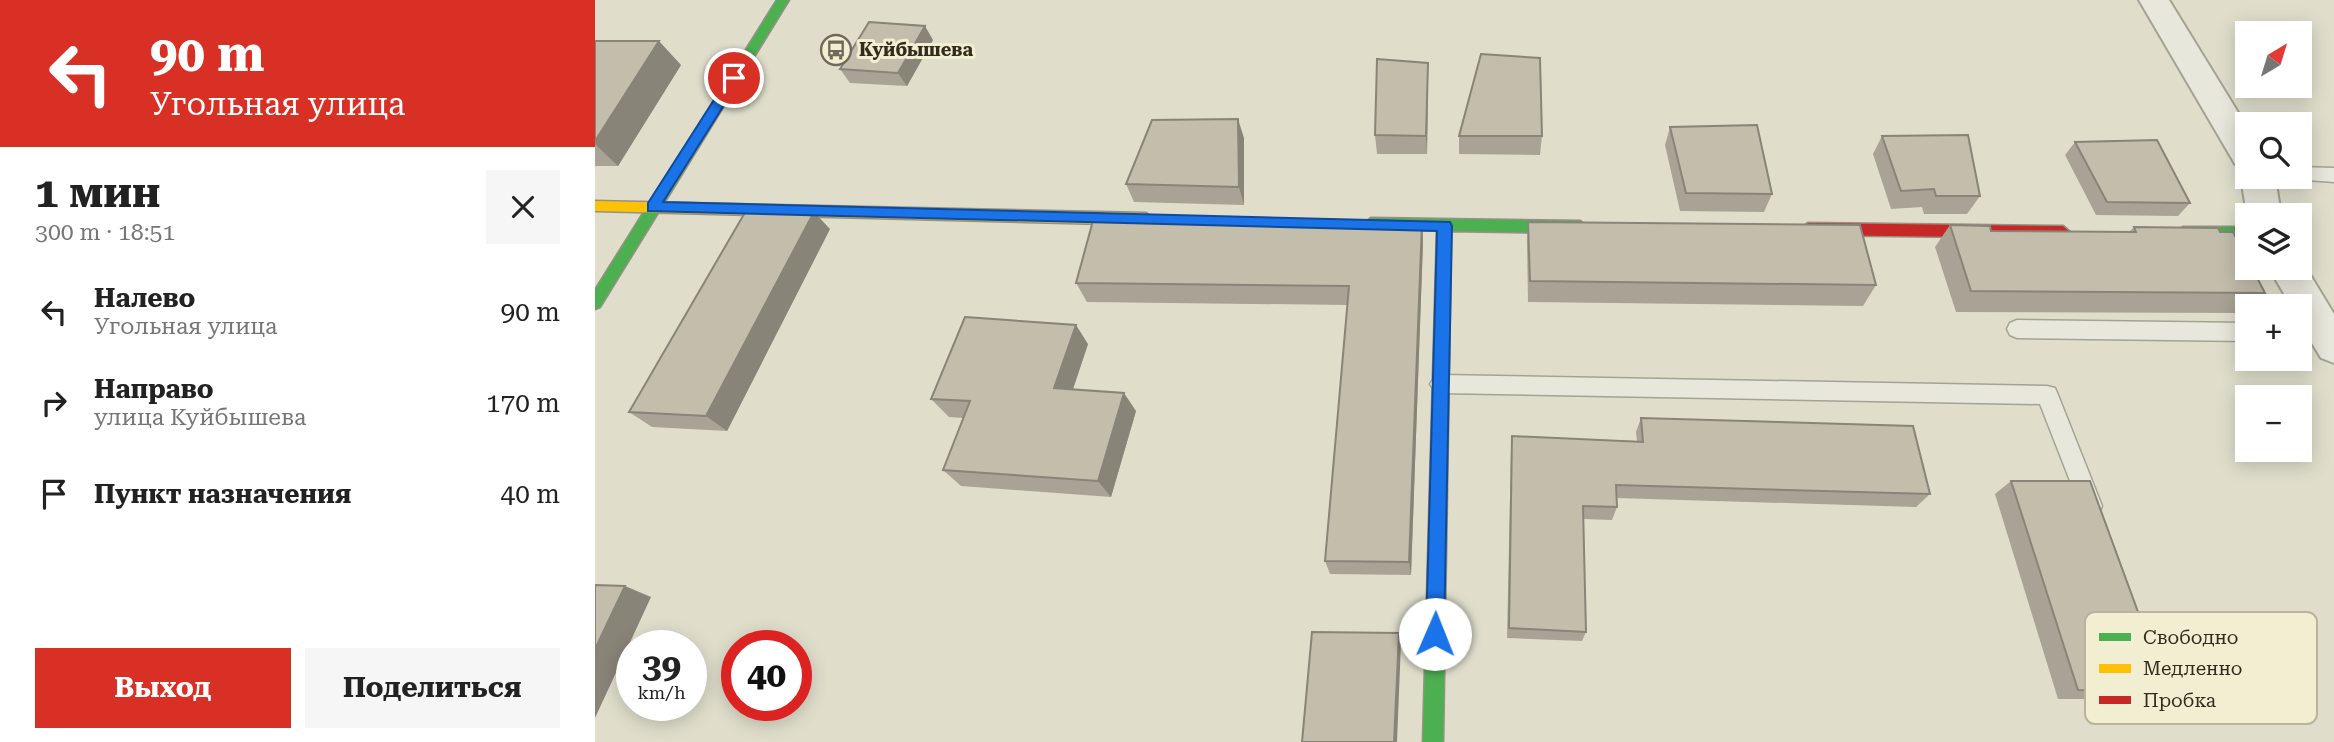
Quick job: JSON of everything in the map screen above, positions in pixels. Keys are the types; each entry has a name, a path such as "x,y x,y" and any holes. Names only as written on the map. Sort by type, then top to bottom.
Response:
{"street":[{"path":"595,303 783,0"},
{"path":"2154,0 2235,135"},
{"path":"595,206 1166,219"},
{"path":"1361,224 1595,227"},
{"path":"1433,742 1444,226"},
{"path":"1787,229 2085,232"},
{"path":"2166,233 2235,233"},
{"path":"2293,280 2320,338"}],"lane":[{"path":"2312,174 2334,175"},
{"path":"2017,329 2235,332"},
{"path":"1441,384 2047,395 2098,523"}],"building":[{"path":"869,22 925,26 898,73 840,69"},
{"path":"595,41 659,41 595,141"},
{"path":"1481,54 1540,58 1542,136 1459,136"},
{"path":"1377,59 1428,63 1426,136 1375,135"},
{"path":"1238,119 1239,187 1126,184 1152,120"},
{"path":"1757,125 1772,194 1686,193 1670,127"},
{"path":"1968,135 1980,196 1936,196 1934,189 1901,191 1882,136"},
{"path":"2157,140 2190,203 2107,202 2075,142"},
{"path":"747,209 814,212 706,416 629,412"},
{"path":"1112,215 1422,222 1409,562 1325,561 1349,286 1076,283 1094,217"},
{"path":"1528,222 1860,225 1876,285 1530,281"},
{"path":"1950,225 1990,226 1991,231 2136,232 2134,227 2218,228 2220,232 2233,232 2235,236 2235,280 2258,280 2265,293 1971,291"},
{"path":"965,317 1076,325 1054,388 1124,393 1098,481 943,470 970,401 931,399"},
{"path":"1641,418 1913,426 1930,494 1616,485 1617,507 1583,506 1586,632 1509,628 1512,436 1643,442"},
{"path":"2011,481 2090,481 2138,612 2085,612 2085,690 2078,690"},
{"path":"595,585 625,586 595,649"},
{"path":"1312,632 1399,633 1394,742 1302,742"}],"traffic: fast":[{"path":"595,303 783,0"},
{"path":"1371,224 1580,227"},
{"path":"1433,742 1444,226"},
{"path":"2183,233 2235,233"}],"traffic: slow":[{"path":"595,206 1146,219"}],"traffic: jam":[{"path":"1808,229 2063,232"}],"place":[{"name":"Куйбышева","path":"836,50"}],"route":[{"path":"734,78 653,207 1444,226 1435,634"}]}
